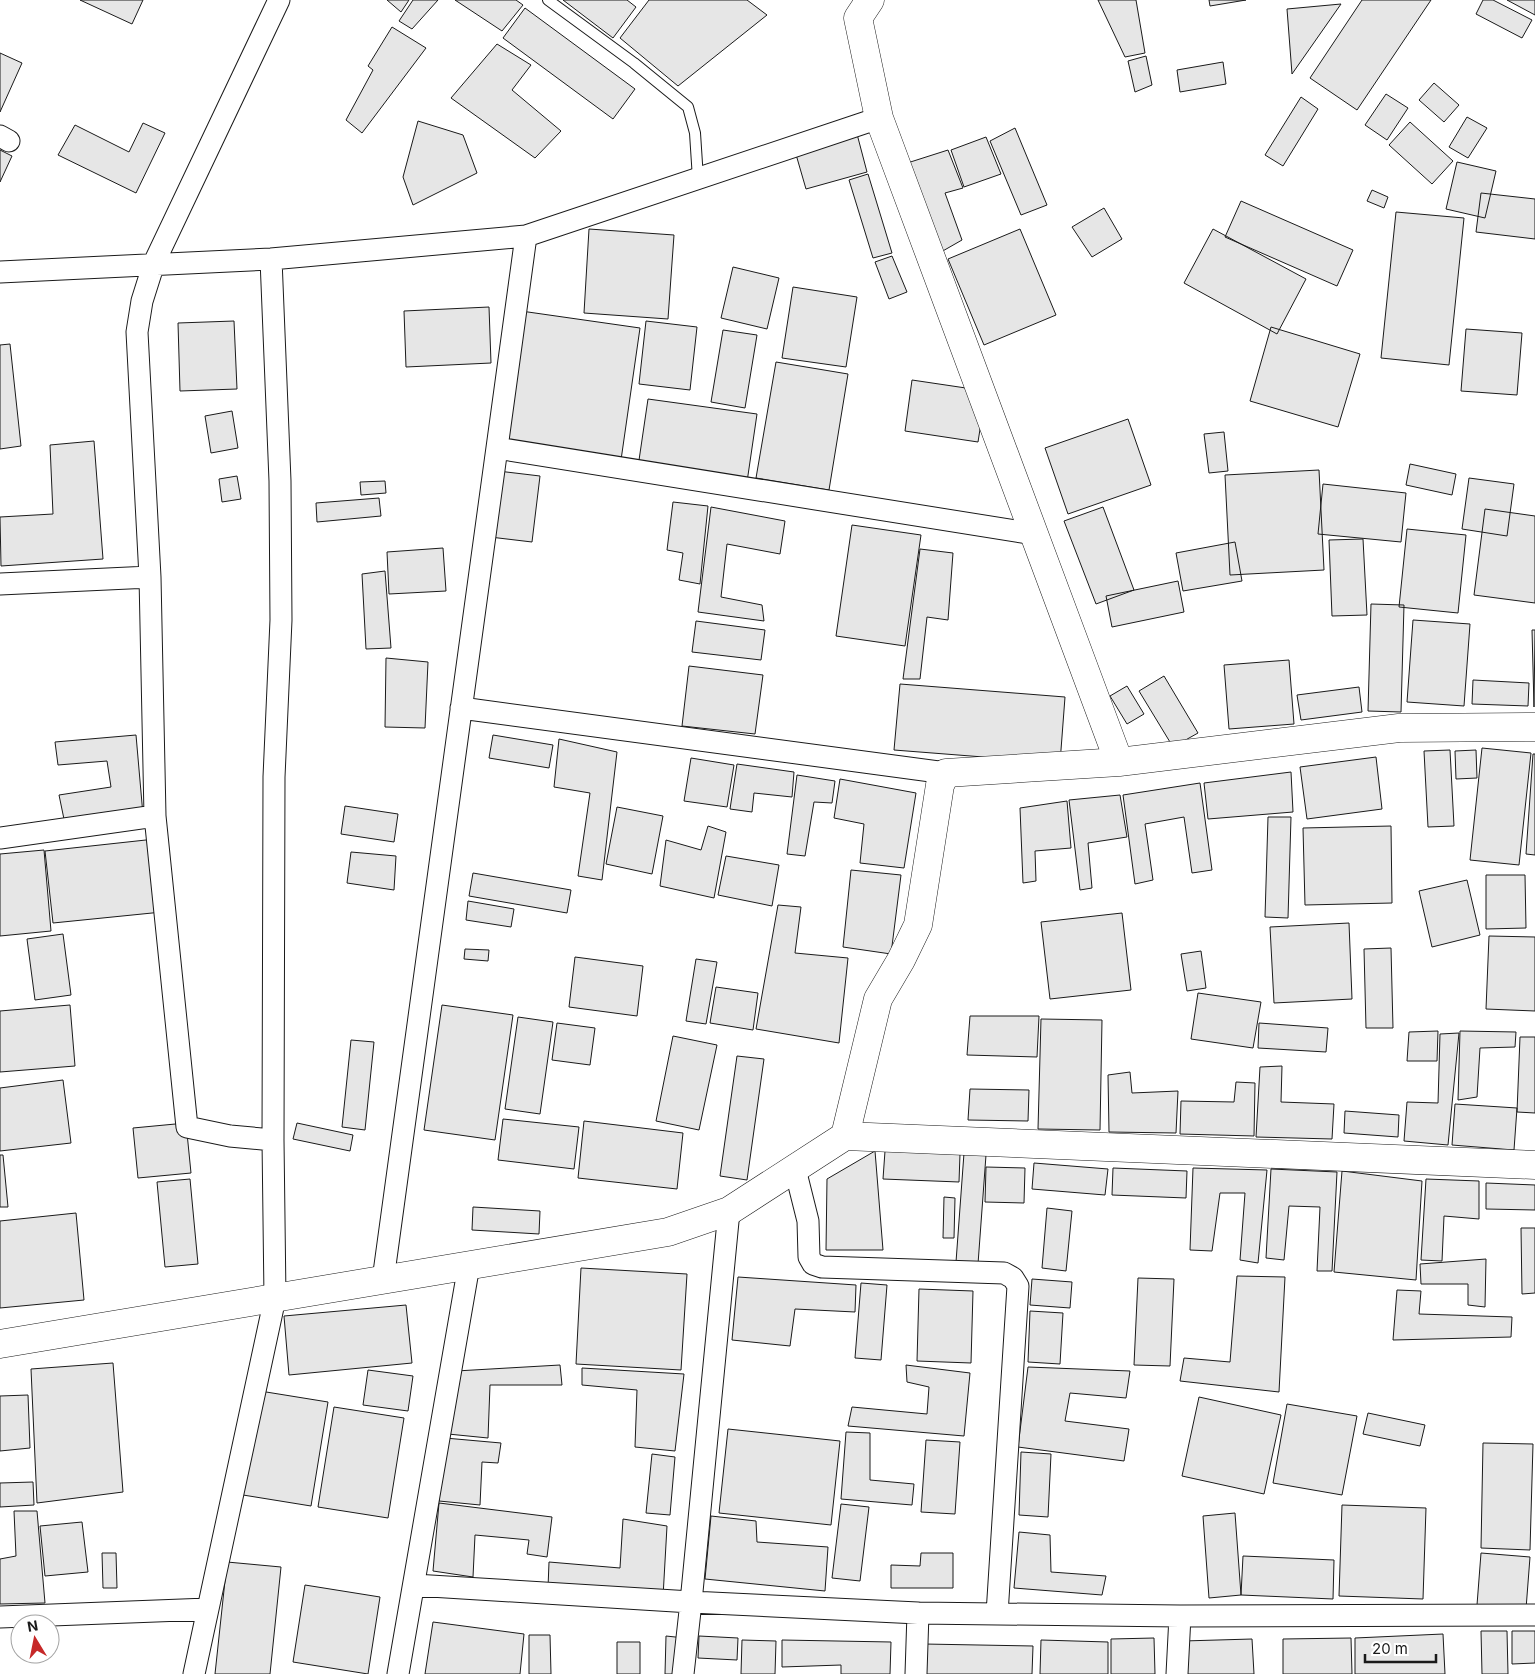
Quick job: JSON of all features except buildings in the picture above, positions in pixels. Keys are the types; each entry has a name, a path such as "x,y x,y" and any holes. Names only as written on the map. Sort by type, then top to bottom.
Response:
{"street":[{"path":"273,1140 230,1136 187,1127 155,816 150,576 137,332 142,301 154,263 280,0"},
{"path":"870,0 858,18 879,118 1118,762"},
{"path":"0,272 154,263 271,259 526,236 879,118"},
{"path":"383,1280 526,236"},
{"path":"194,1674 275,1298 273,1140 274,777 280,600 280,481 271,259"},
{"path":"497,448 1034,534"},
{"path":"0,584 150,576"},
{"path":"462,708 946,773 1118,762 1399,728 1535,727"},
{"path":"845,1136 878,999 918,925 938,794 946,773"},
{"path":"0,838 155,816"},
{"path":"0,1344 668,1232 729,1211 845,1136 1535,1165"},
{"path":"795,1169 808,1222 809,1257 813,1264 822,1267 1004,1273 1013,1278 1018,1286 997,1614"},
{"path":"683,1674 729,1211"},
{"path":"398,1674 469,1265"},
{"path":"414,1585 691,1602 918,1613 1180,1616 1535,1615"},
{"path":"0,1617 208,1608"},
{"path":"916,1674 918,1613"},
{"path":"1178,1674 1180,1616"}],"lane":[{"path":"548,0 634,63 688,108 695,133 698,179"}]}
